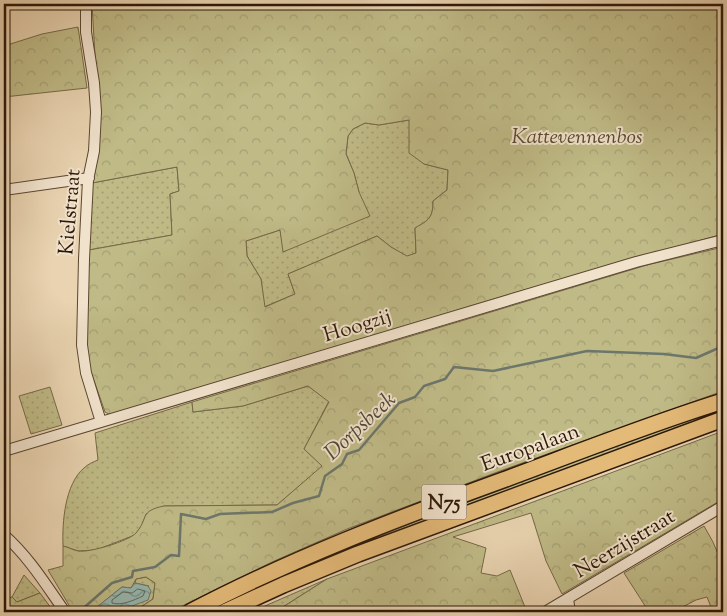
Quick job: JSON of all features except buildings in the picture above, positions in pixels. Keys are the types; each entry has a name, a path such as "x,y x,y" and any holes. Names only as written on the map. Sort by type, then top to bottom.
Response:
{"highway":[{"name":"Europalaan","path":"190,612 295,561 367,531 562,458 723,401"},
{"name":"Europalaan","path":"224,612 358,554 723,419"}],"street":[{"name":"Kielstraat","path":"86,4 86,32 94,83 96,112 94,151 88,178 82,345 86,373 101,422"},
{"path":"4,190 88,178"},
{"name":"Hoogzij","path":"4,451 636,262 723,240"},
{"name":"Neerzijstraat","path":"545,612 723,506"},
{"path":"4,535 37,570 65,612"},
{"path":"568,599 570,612"}],"green space":[{"name":"Kattevennenbos","path":"92,4 723,4 723,234 510,294 111,415 105,412 90,369 85,344 89,250 172,235 170,194 179,191 177,167 92,183 97,90","holes":["409,120 409,153 424,164 448,170 447,190 433,201 429,218 415,228 416,253 407,256 377,236 288,274 295,294 265,307 261,279 247,256 246,241 280,230 283,252 370,216 359,192 346,154 348,136 353,129 365,123 379,125"]},
{"path":"78,27 87,88 4,97 4,46 42,34"},
{"path":"409,120 424,164 448,170 447,190 433,201 429,218 415,228 416,253 407,257 377,236 288,274 295,294 264,307 261,279 247,256 246,241 280,230 284,252 359,192 346,154 348,136 353,129 365,123 379,125"},
{"path":"177,167 179,191 170,194 172,235 89,250 92,183"},
{"path":"723,247 723,391 500,471 347,529 272,562 170,612 133,612 153,599 155,583 146,577 136,579 131,588 122,587 88,612 73,612 48,570 63,566 63,546 76,551 83,551 117,543 136,533 148,513 156,508 164,506 277,505 322,466 304,449 329,402 308,386 243,406 193,412 192,402 647,265"},
{"path":"308,386 329,401 304,449 323,466 277,505 164,506 146,514 142,525 135,535 96,550 78,551 63,546 64,515 69,493 78,475 84,468 98,460 95,433 192,402 193,412 243,406"},
{"path":"50,387 62,425 31,434 19,396"},
{"path":"723,407 723,413 242,597 212,612 202,612 388,528"},
{"path":"723,431 723,499 562,594 546,561 531,513 453,537 486,548 481,573 497,576 510,570 527,612 275,612 327,579"},
{"path":"704,526 723,566 723,612 713,612 707,597 696,600 673,612 649,612 624,573"},
{"path":"24,575 40,593 17,602 12,597"},
{"path":"146,577 155,583 153,599 133,612 94,612 132,606 149,586 135,583 136,579"},
{"path":"327,579 275,612 251,612"},
{"path":"40,593 54,612 4,612 4,600 12,597 17,602"}],"water":[{"path":"135,583 148,586 151,591 148,600 116,609 87,611 97,607 122,587 131,588"}],"waterway":[{"name":"Dorpsbeek","path":"79,612 112,583 132,577 133,571 155,567 171,555 179,556 181,514 206,519 220,514 272,512 293,503 319,496 325,476 342,464 347,454 359,450 399,403 415,397 424,386 445,379 454,367 493,371 587,351 664,354 696,358 723,346"}]}
